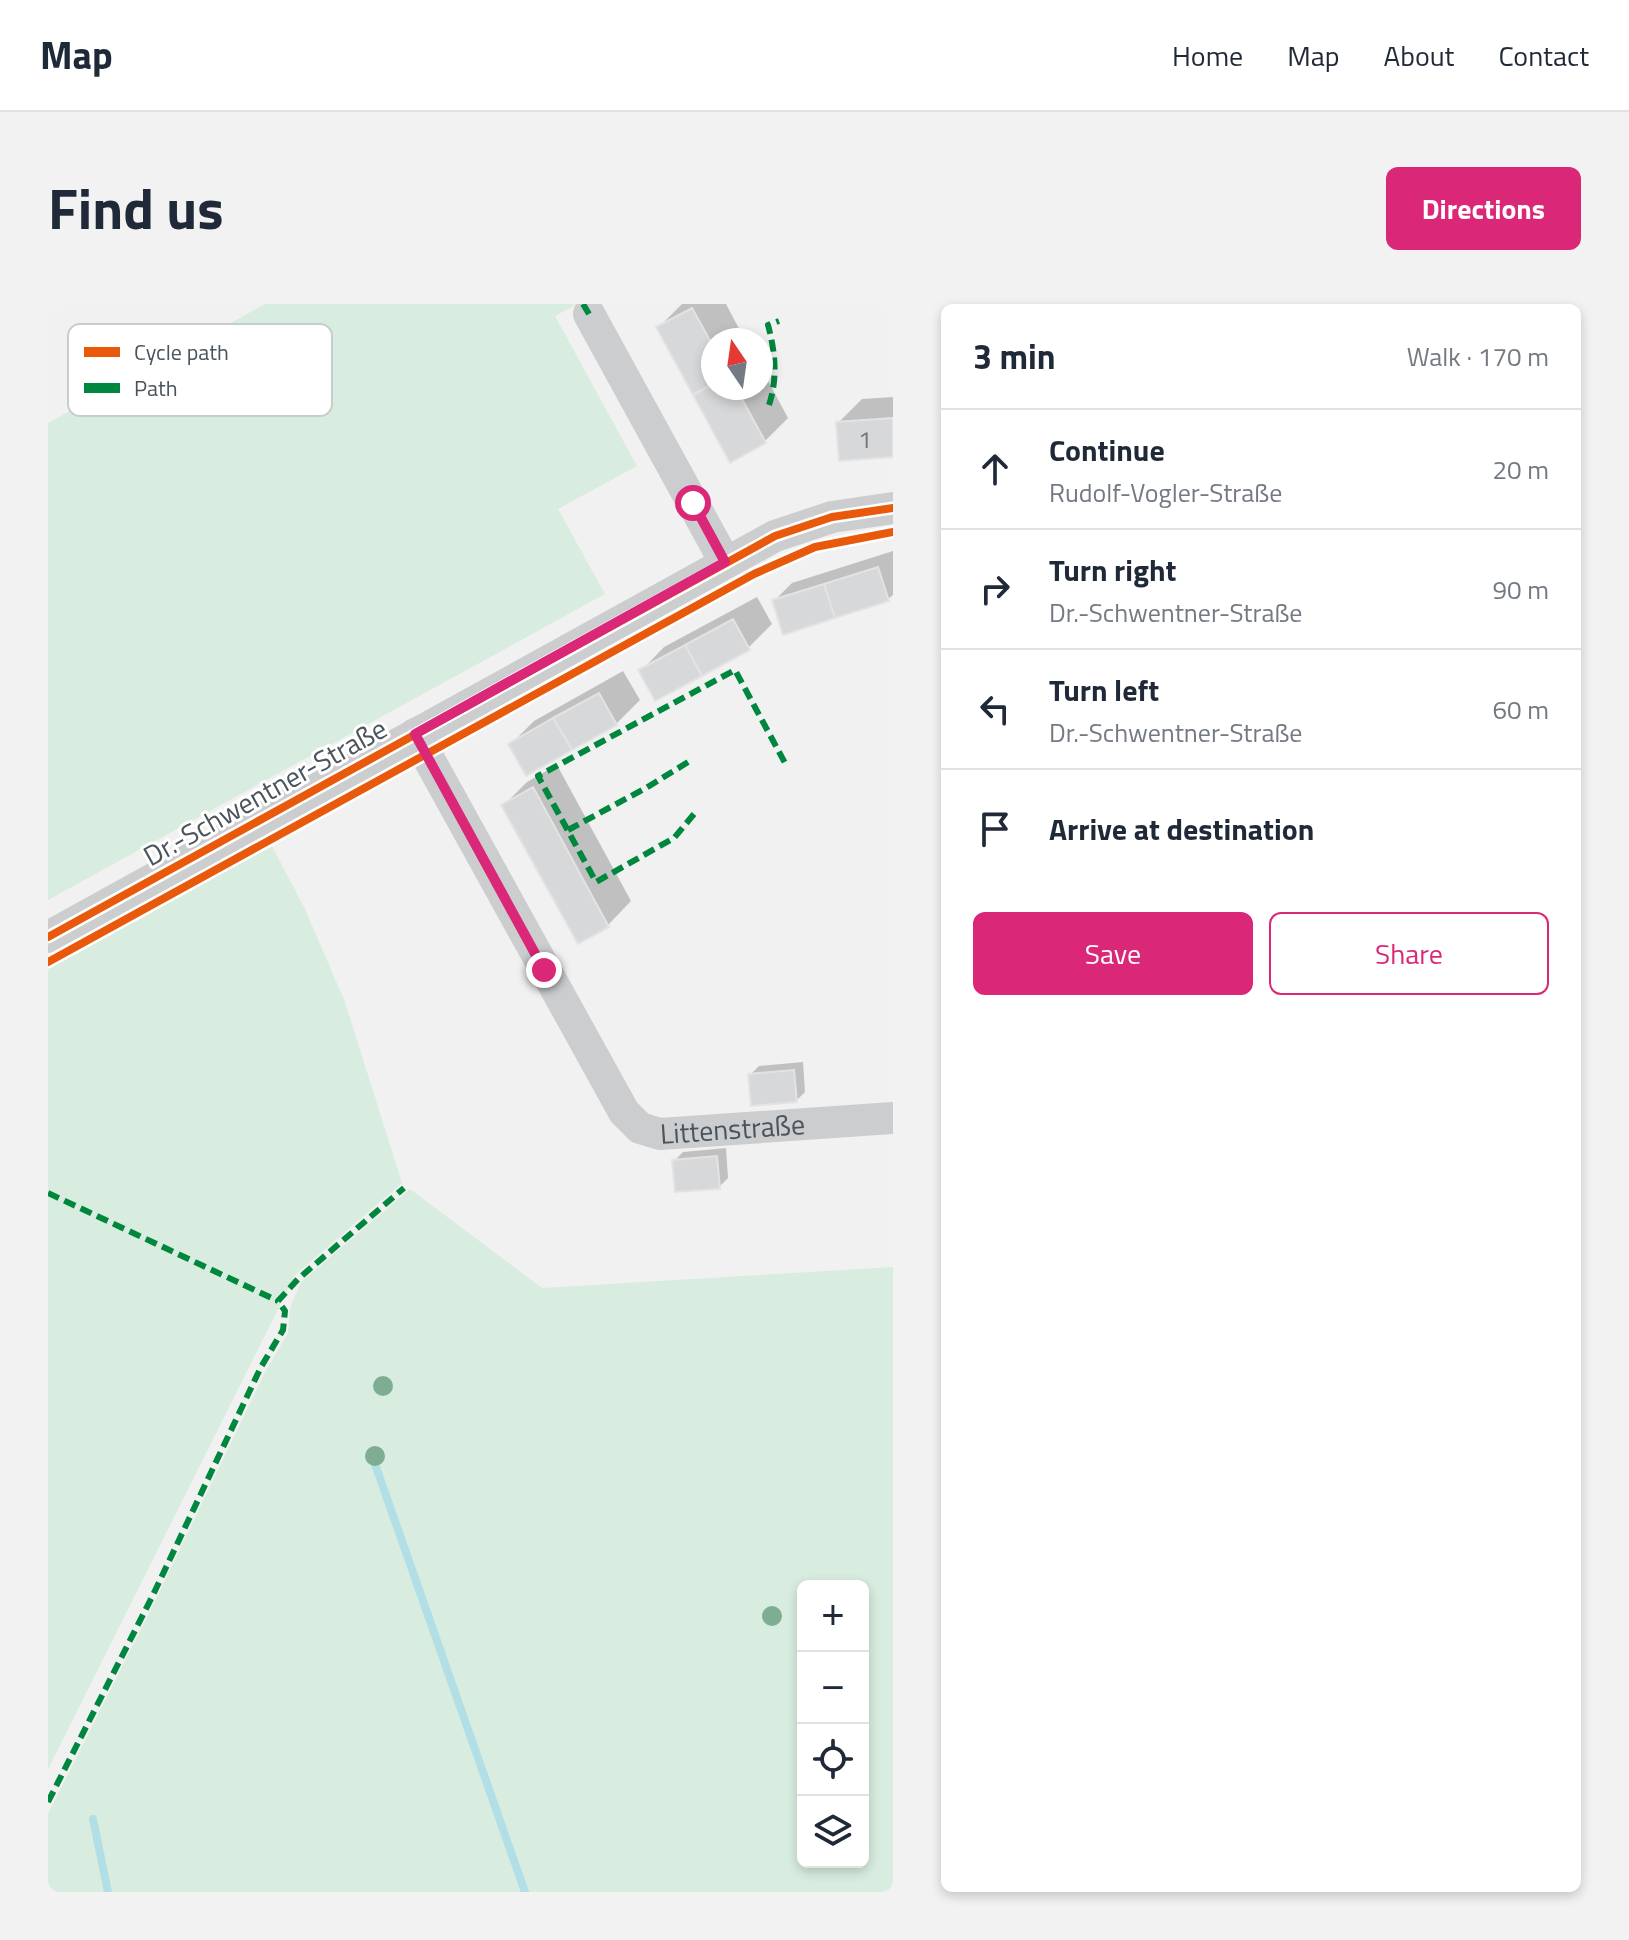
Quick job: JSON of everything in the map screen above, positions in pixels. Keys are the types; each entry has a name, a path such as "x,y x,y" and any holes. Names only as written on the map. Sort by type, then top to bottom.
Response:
{"street":[{"path":"589,314 725,562"},
{"name":"Dr.-Schwentner-Straße","path":"48,937 775,536 852,513 893,508"},
{"name":"Dr.-Schwentner-Straße","path":"415,734 555,990"},
{"name":"Littenstraße","path":"555,990 624,1112 640,1128 660,1134 893,1118"}],"green space":[{"path":"265,304 577,304 555,316 637,466 558,509 605,594 48,900 48,423 68,412 68,416 332,416 332,324 229,324"},
{"path":"272,846 305,909 345,1002 402,1183 295,1275 48,1769 48,969"},
{"path":"410,1189 542,1288 893,1267 893,1892 48,1892 48,1814 265,1372 288,1333 290,1308 301,1282"}],"building":[{"path":"692,308 703,328 701,391 693,395 656,327"},
{"path":"701,391 701,400 743,400 766,443 730,463 693,395"},
{"path":"893,418 893,457 839,461 836,422"},
{"path":"878,567 889,601 835,618 824,584"},
{"path":"824,584 835,618 783,635 772,600"},
{"path":"733,619 750,650 702,676 685,645"},
{"path":"685,645 702,676 655,701 638,670"},
{"path":"599,693 617,725 572,750 553,718"},
{"path":"553,718 572,750 526,776 508,744"},
{"path":"533,787 609,927 578,944 501,805"},
{"path":"794,1070 797,1102 751,1106 748,1074"},
{"path":"717,1156 720,1189 675,1192 672,1160"}],"waterway":[{"path":"375,1464 525,1892"},
{"path":"93,1819 108,1892"}],"marked path":[{"path":"583,304 589,314"},
{"path":"769,405 774,385 774,365 768,325 779,321"},
{"path":"694,814 674,838 596,882 538,776 735,670 785,763"},
{"path":"568,830 693,759"},
{"path":"48,1802 152,1597 261,1367 283,1330 285,1311 278,1301 298,1279 404,1188"},
{"path":"48,1193 278,1301"}],"cycle path":[{"path":"48,937 775,536 832,517 893,508"},
{"path":"48,962 754,574 815,547 893,532"}],"route":[{"path":"544,970 415,734 725,562 693,503"}]}
